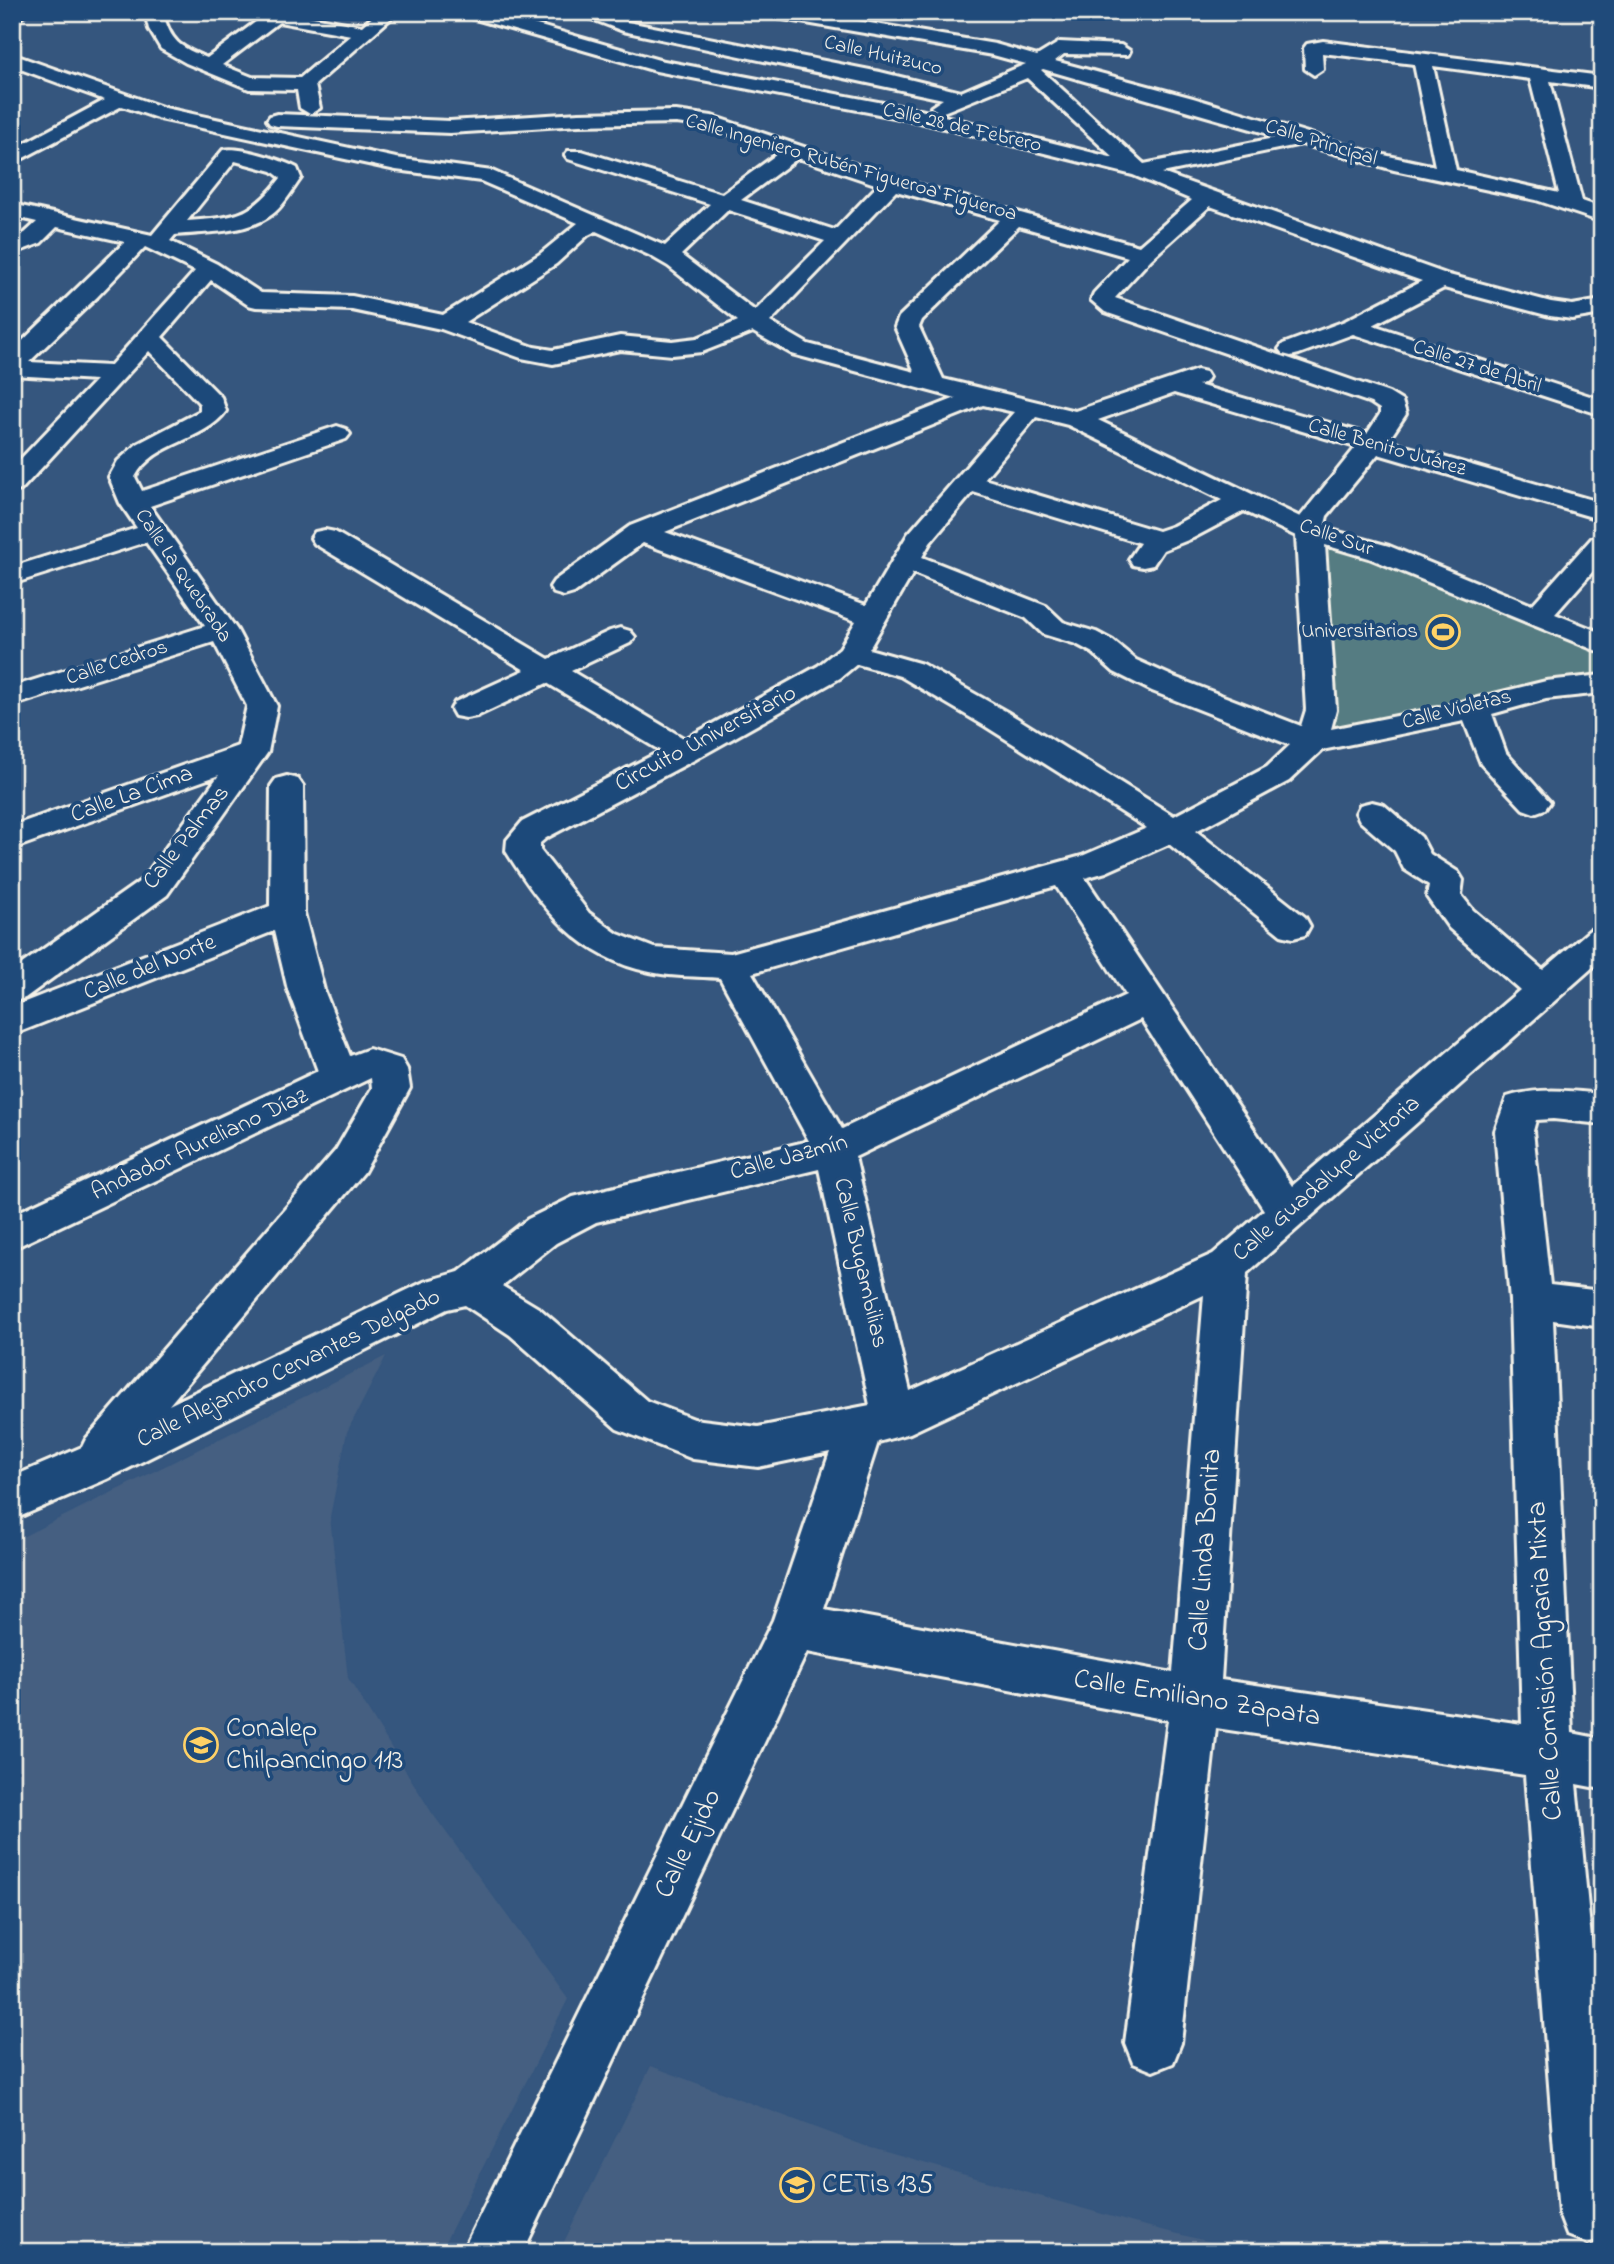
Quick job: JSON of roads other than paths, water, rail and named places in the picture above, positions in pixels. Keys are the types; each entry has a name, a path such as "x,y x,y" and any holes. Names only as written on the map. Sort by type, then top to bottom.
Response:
{"street":[{"path":"12,17 18,12"},
{"path":"154,12 158,29 167,45 209,66 249,83 305,84 389,12"},
{"path":"255,12 366,32"},
{"name":"Calle 28 de Febrero","path":"471,12 656,65 919,116 1140,171 1207,198 1441,280 1550,309 1572,312 1602,307"},
{"name":"Calle Huitzuco","path":"590,12 623,26 825,66 963,98"},
{"name":"Calle Principal","path":"771,12 995,50 1035,66 1392,164 1508,185 1572,202 1602,216"},
{"path":"209,66 278,15"},
{"path":"919,116 1035,66 1056,50 1065,47 1121,51"},
{"path":"1314,69 1313,48 1316,47 1602,82"},
{"path":"1422,59 1447,174"},
{"path":"17,64 177,117"},
{"path":"1035,66 1140,171 1305,138"},
{"path":"1538,74 1572,202"},
{"path":"721,95 753,83"},
{"path":"305,84 310,111 317,121"},
{"path":"12,158 121,99"},
{"name":"Calle Ingeniero Rubén Figueroa Figueroa","path":"177,117 450,127 579,118 676,117 712,122 793,152 892,183 1143,254"},
{"name":"Calle Sur","path":"177,117 396,164 485,175 667,256 754,323 778,339 800,349 1076,419 1309,532 1379,552 1602,644"},
{"path":"667,256 725,202 793,152"},
{"path":"12,366 89,292 155,237 230,154 248,157 290,172 291,178 265,210 254,216 155,237"},
{"path":"575,155 838,238"},
{"path":"12,210 155,237 256,300 352,303 447,323 528,353 552,357 620,343 671,348 702,345 754,323 770,312 892,183"},
{"path":"731,966 1094,864 1173,830 1279,774 1312,742 1321,710 1313,558 1309,532 1314,515 1373,444 1393,414 1394,406 1380,398 1113,307 1103,300 1105,293 1143,254 1207,198"},
{"path":"933,384 908,327 911,317 1016,216"},
{"path":"12,247 33,238 52,219"},
{"path":"447,323 548,259 580,230 597,223"},
{"path":"12,484 116,374 209,269"},
{"path":"1291,349 1353,326 1441,280"},
{"name":"Calle 27 de Abril","path":"1353,326 1602,408"},
{"path":"149,337 212,402 213,411 207,419 137,455 126,464 128,490 337,434"},
{"path":"1076,419 1260,358"},
{"path":"12,366 116,374"},
{"name":"Calle Benito Juárez","path":"1173,385 1602,512"},
{"path":"564,587 640,532 981,397"},
{"name":"Circuito Universitario","path":"731,966 651,960 606,943 577,922 523,851 524,840 534,830 685,752 830,672 852,653 918,540 1030,409"},
{"path":"967,482 1160,540"},
{"name":"Calle La Quebrada","path":"128,490 151,532 222,630 262,706 252,752"},
{"path":"1140,562 1153,544 1245,499"},
{"path":"12,576 151,532"},
{"path":"640,532 871,617"},
{"path":"326,538 685,752"},
{"path":"1537,617 1602,544"},
{"path":"906,560 1036,612 1053,628 1086,638 1125,666 1163,684 1312,742"},
{"name":"Calle Cedros","path":"12,697 222,630"},
{"path":"466,709 620,637"},
{"path":"852,653 911,670 1173,830 1293,926"},
{"name":"Calle Violetas","path":"1312,742 1475,709 1516,695 1570,684 1601,684"},
{"path":"1475,709 1492,758 1534,802"},
{"name":"Calle La Cima","path":"12,838 252,752"},
{"name":"Calle Palmas","path":"12,989 155,887 252,752"},
{"path":"287,786 287,914 306,990 340,1078"},
{"path":"1372,813 1409,845 1416,861 1446,880 1444,897 1461,919 1543,990"},
{"path":"1063,872 1288,1213"},
{"name":"Calle del Norte","path":"12,1022 287,914"},
{"name":"Calle Guadalupe Victoria","path":"878,1423 1227,1266 1602,939"},
{"name":"Calle Bugambilias","path":"731,966 834,1150 878,1423"},
{"name":"Calle Jazmín","path":"470,1287 542,1231 587,1208 834,1150 1147,1000"},
{"name":"Andador Aureliano Díaz","path":"12,1233 369,1063 387,1069 391,1088 350,1161 91,1465"},
{"name":"Calle Comisión Agraria Mixta","path":"1588,2214 1548,1753 1531,1300 1514,1131 1520,1107 1553,1104 1602,1109"},
{"name":"Calle Linda Bonita","path":"1153,2043 1195,1701 1227,1266"},
{"name":"Calle Alejandro Cervantes Delgado","path":"12,1499 91,1465 439,1294 470,1287 525,1322 632,1415 693,1439 758,1447 878,1423"},
{"path":"1531,1300 1602,1309"},
{"name":"Calle Ejido","path":"492,2252 794,1627 878,1423"},
{"name":"Calle Emiliano Zapata","path":"794,1627 1195,1701 1548,1753 1602,1764"}],"place":[{"name":"Universitarios","path":"1443,632"},
{"name":"Conalep Chilpancingo 113","path":"201,1745"},
{"name":"CETis 135","path":"797,2185"}]}
